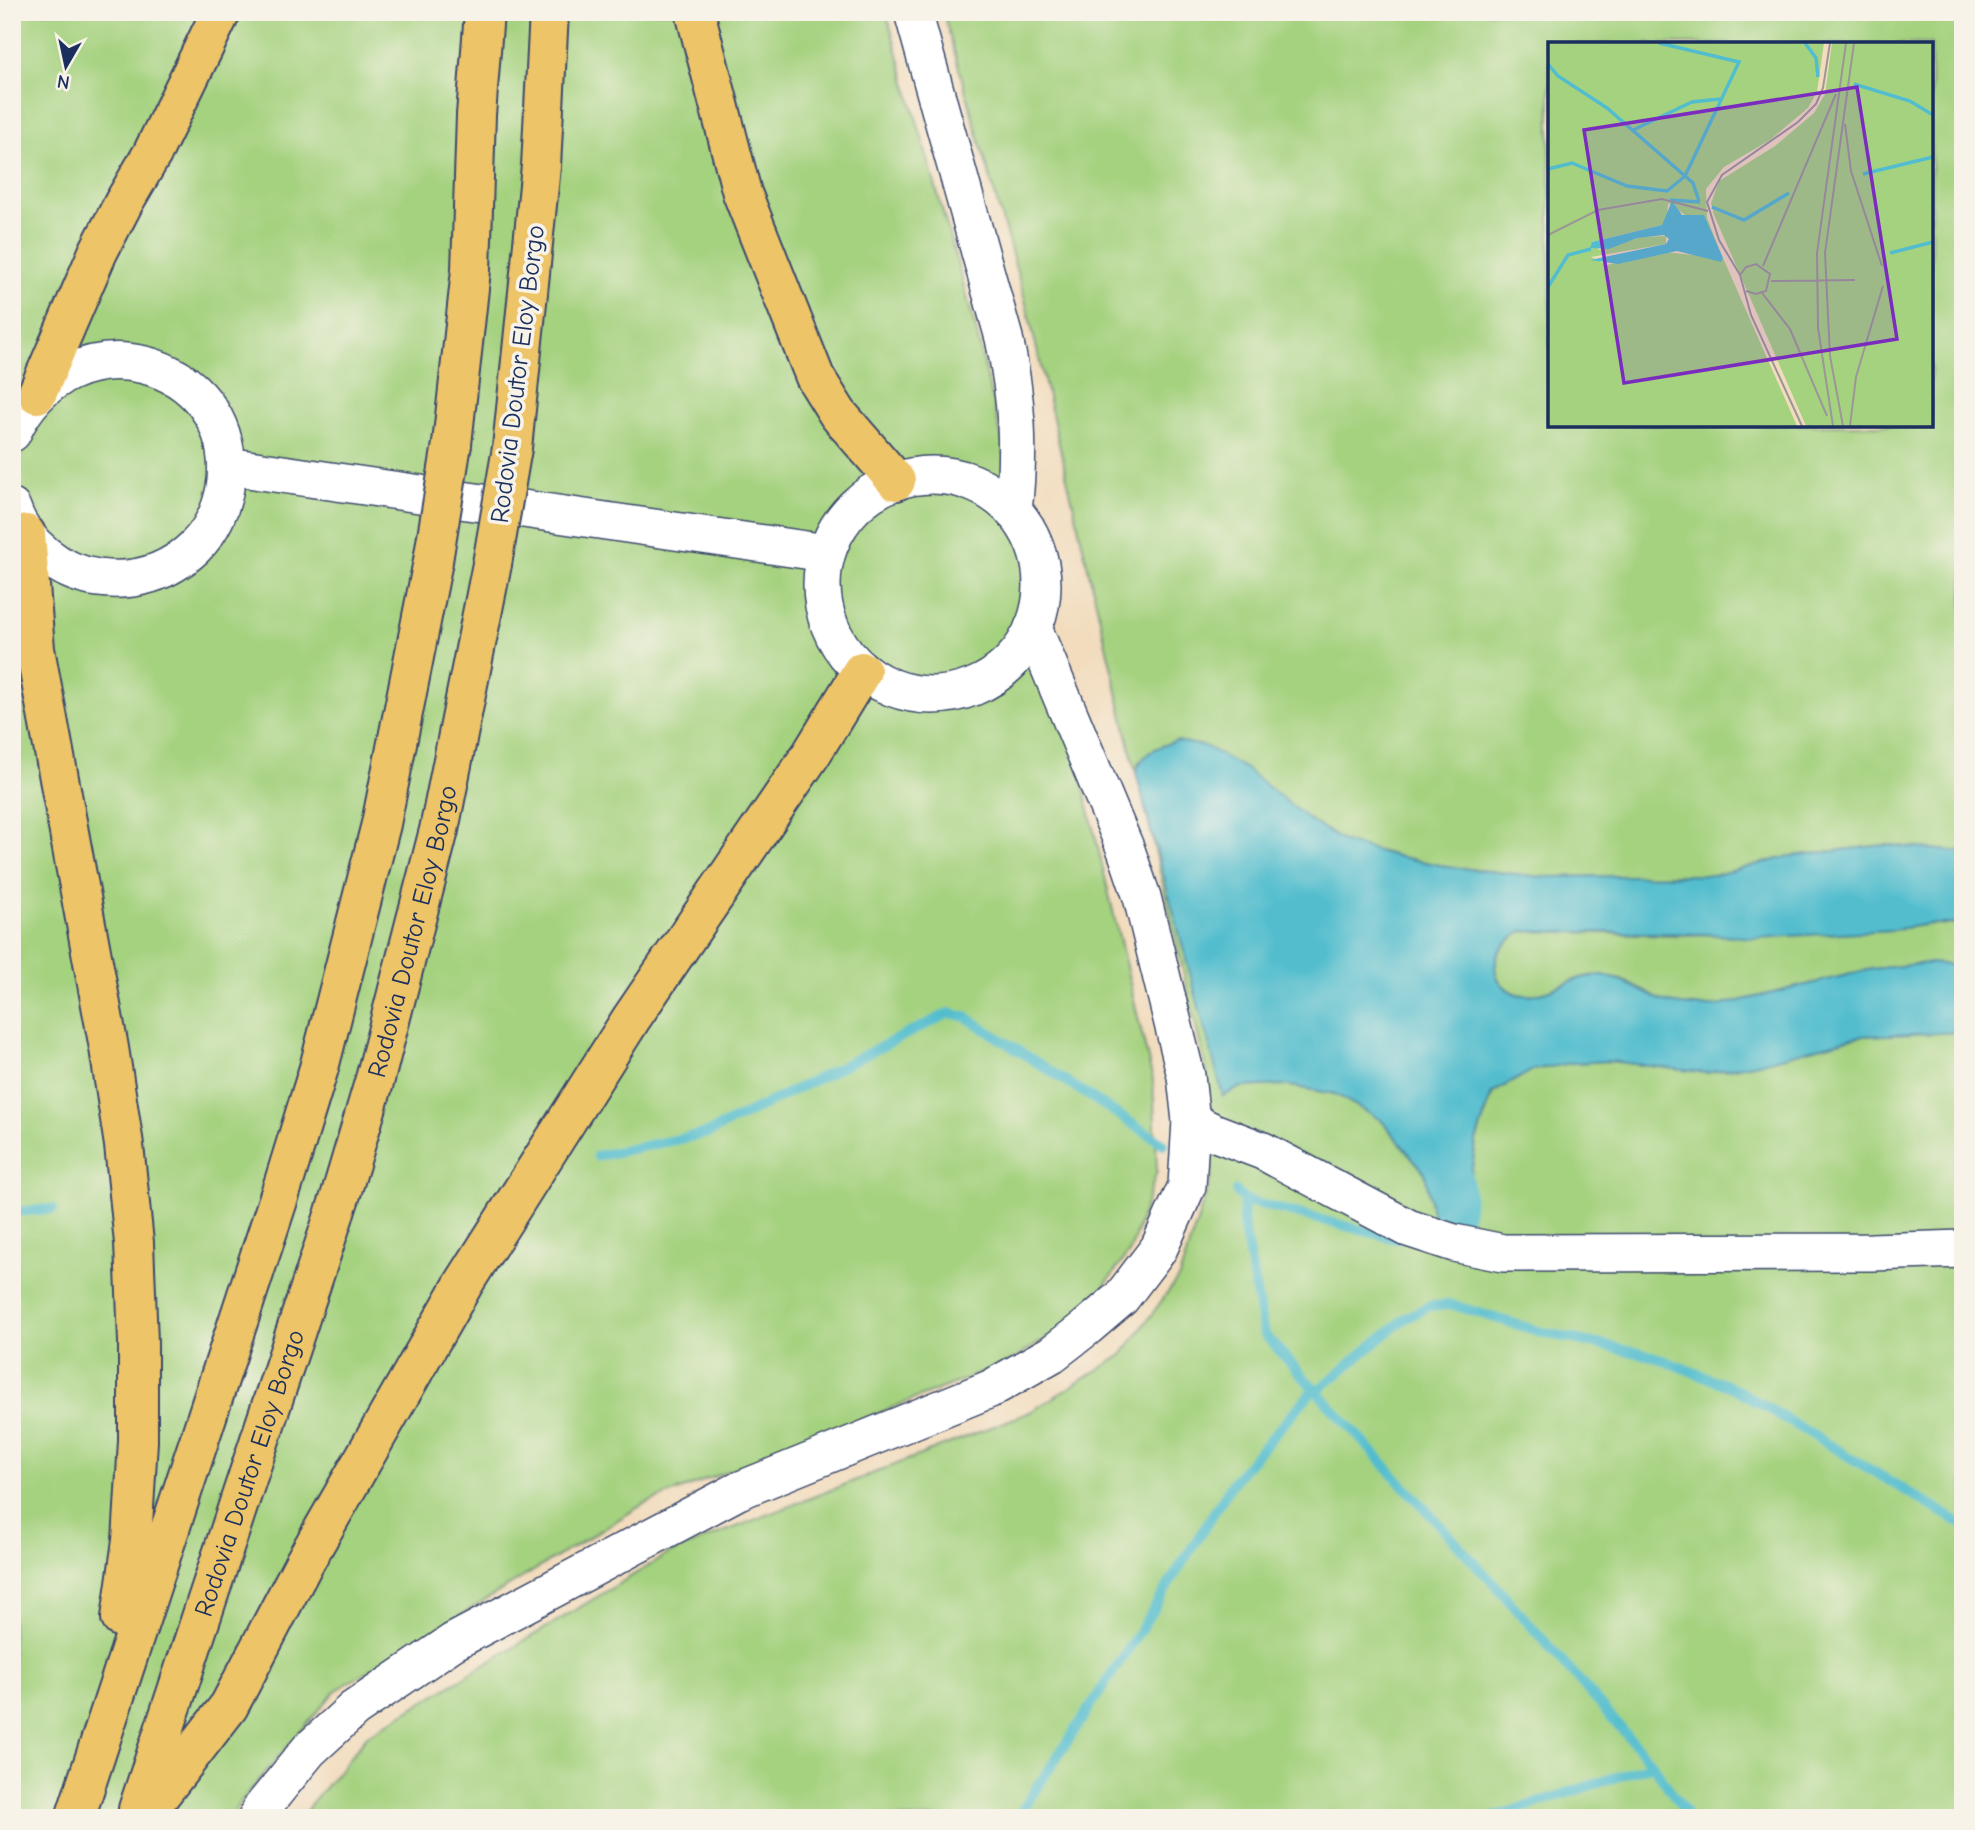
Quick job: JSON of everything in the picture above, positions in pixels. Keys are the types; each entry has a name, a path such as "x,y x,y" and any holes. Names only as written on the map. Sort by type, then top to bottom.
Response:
{"highway":[{"path":"37,394 99,252 152,154 221,12"},
{"path":"74,1818 284,1182 318,1068 381,824 433,561 452,444 471,270 484,12"},
{"name":"Rodovia Doutor Eloy Borgo","path":"135,1818 341,1194 375,1079 439,830 492,564 512,448 541,166 549,12"},
{"path":"695,12 742,193 815,377 838,414 896,481"},
{"path":"19,521 40,684 109,1048 124,1145 134,1243 138,1441 132,1541 118,1635 74,1818"},
{"path":"142,1818 229,1706 330,1516 464,1283 631,1019 812,752 862,671"}],"street":[{"path":"913,12 1012,376 1018,447 1013,510"},
{"path":"12,433 21,413 37,394 57,377 80,366 105,360 131,362 156,368 178,380 198,396 213,417 223,441 227,466 225,492 217,516 204,538 186,556 164,570 140,578 114,580 89,577 65,568 44,554 19,521"},
{"path":"227,466 826,553"},
{"path":"921,476 946,476 971,482 993,494 1013,510 1028,531 1038,554 1042,592 1033,628 1021,651 1004,669 983,683 959,692 934,695 908,692 884,684 862,671 844,652 830,630 823,605 821,579 826,553 836,529 852,509 872,492 896,481 921,476"},
{"path":"257,1818 261,1809 309,1750 355,1709 453,1642 738,1491 990,1389 1052,1354 1121,1298 1159,1248 1187,1186 1191,1121 1186,1076 1142,897 1126,850 1033,628"},
{"path":"1191,1121 1263,1151 1408,1228 1454,1243 1503,1253 1871,1252 1963,1249"}],"green space":[{"path":"12,12 886,12 974,322 1153,1081 1157,1171 1130,1251 1081,1317 1007,1363 644,1504 335,1691 238,1805 232,1818 12,1818"},
{"path":"943,12 1963,12 1963,852 1884,845 1792,856 1715,875 1543,877 1450,867 1396,856 1344,842 1308,819 1139,761 1136,773 1027,307"},
{"path":"1140,787 1223,1095 1241,1087 1285,1085 1335,1094 1381,1120 1464,1220 1476,1141 1493,1093 1533,1070 1572,1063 1610,1061 1707,1073 1758,1063 1860,1036 1963,1032 1963,1818 300,1818 368,1735 670,1553 1030,1412 1122,1355 1179,1277 1212,1176 1207,1073"},
{"path":"1929,924 1963,925 1963,966 1928,963 1872,969 1719,1006 1672,1004 1627,982 1601,976 1576,979 1537,994 1524,995 1512,992 1501,983 1496,971 1496,960 1501,949 1522,931 1677,935 1892,930"}],"water":[{"path":"1176,741 1205,746 1246,769 1308,819 1344,842 1450,867 1543,877 1715,875 1792,856 1884,845 1963,852 1963,924 1929,924 1892,930 1756,938 1703,934 1522,931 1501,949 1495,967 1501,983 1512,992 1524,995 1536,994 1576,980 1601,976 1626,983 1666,1002 1685,1006 1719,1006 1872,969 1928,963 1963,966 1963,1032 1860,1036 1758,1063 1707,1073 1610,1061 1572,1063 1533,1070 1492,1093 1476,1141 1464,1220 1435,1229 1425,1173 1381,1120 1335,1094 1285,1085 1241,1087 1223,1096 1136,773 1146,755"}],"waterway":[{"path":"597,1156 708,1133 949,1013 966,1017 1164,1144"},
{"path":"1452,1234 1464,1222 1469,1206 1466,1170"},
{"path":"1236,1191 1244,1200 1396,1239"},
{"path":"1244,1200 1243,1223 1264,1334 1495,1585 1653,1765 1689,1818"},
{"path":"12,1212 53,1209"},
{"path":"1317,1391 1403,1320 1429,1306 1453,1305 1541,1332 1652,1356 1734,1388 1963,1525"},
{"path":"1017,1818 1134,1640 1235,1479 1315,1388"},
{"path":"1491,1818 1653,1765"}]}
